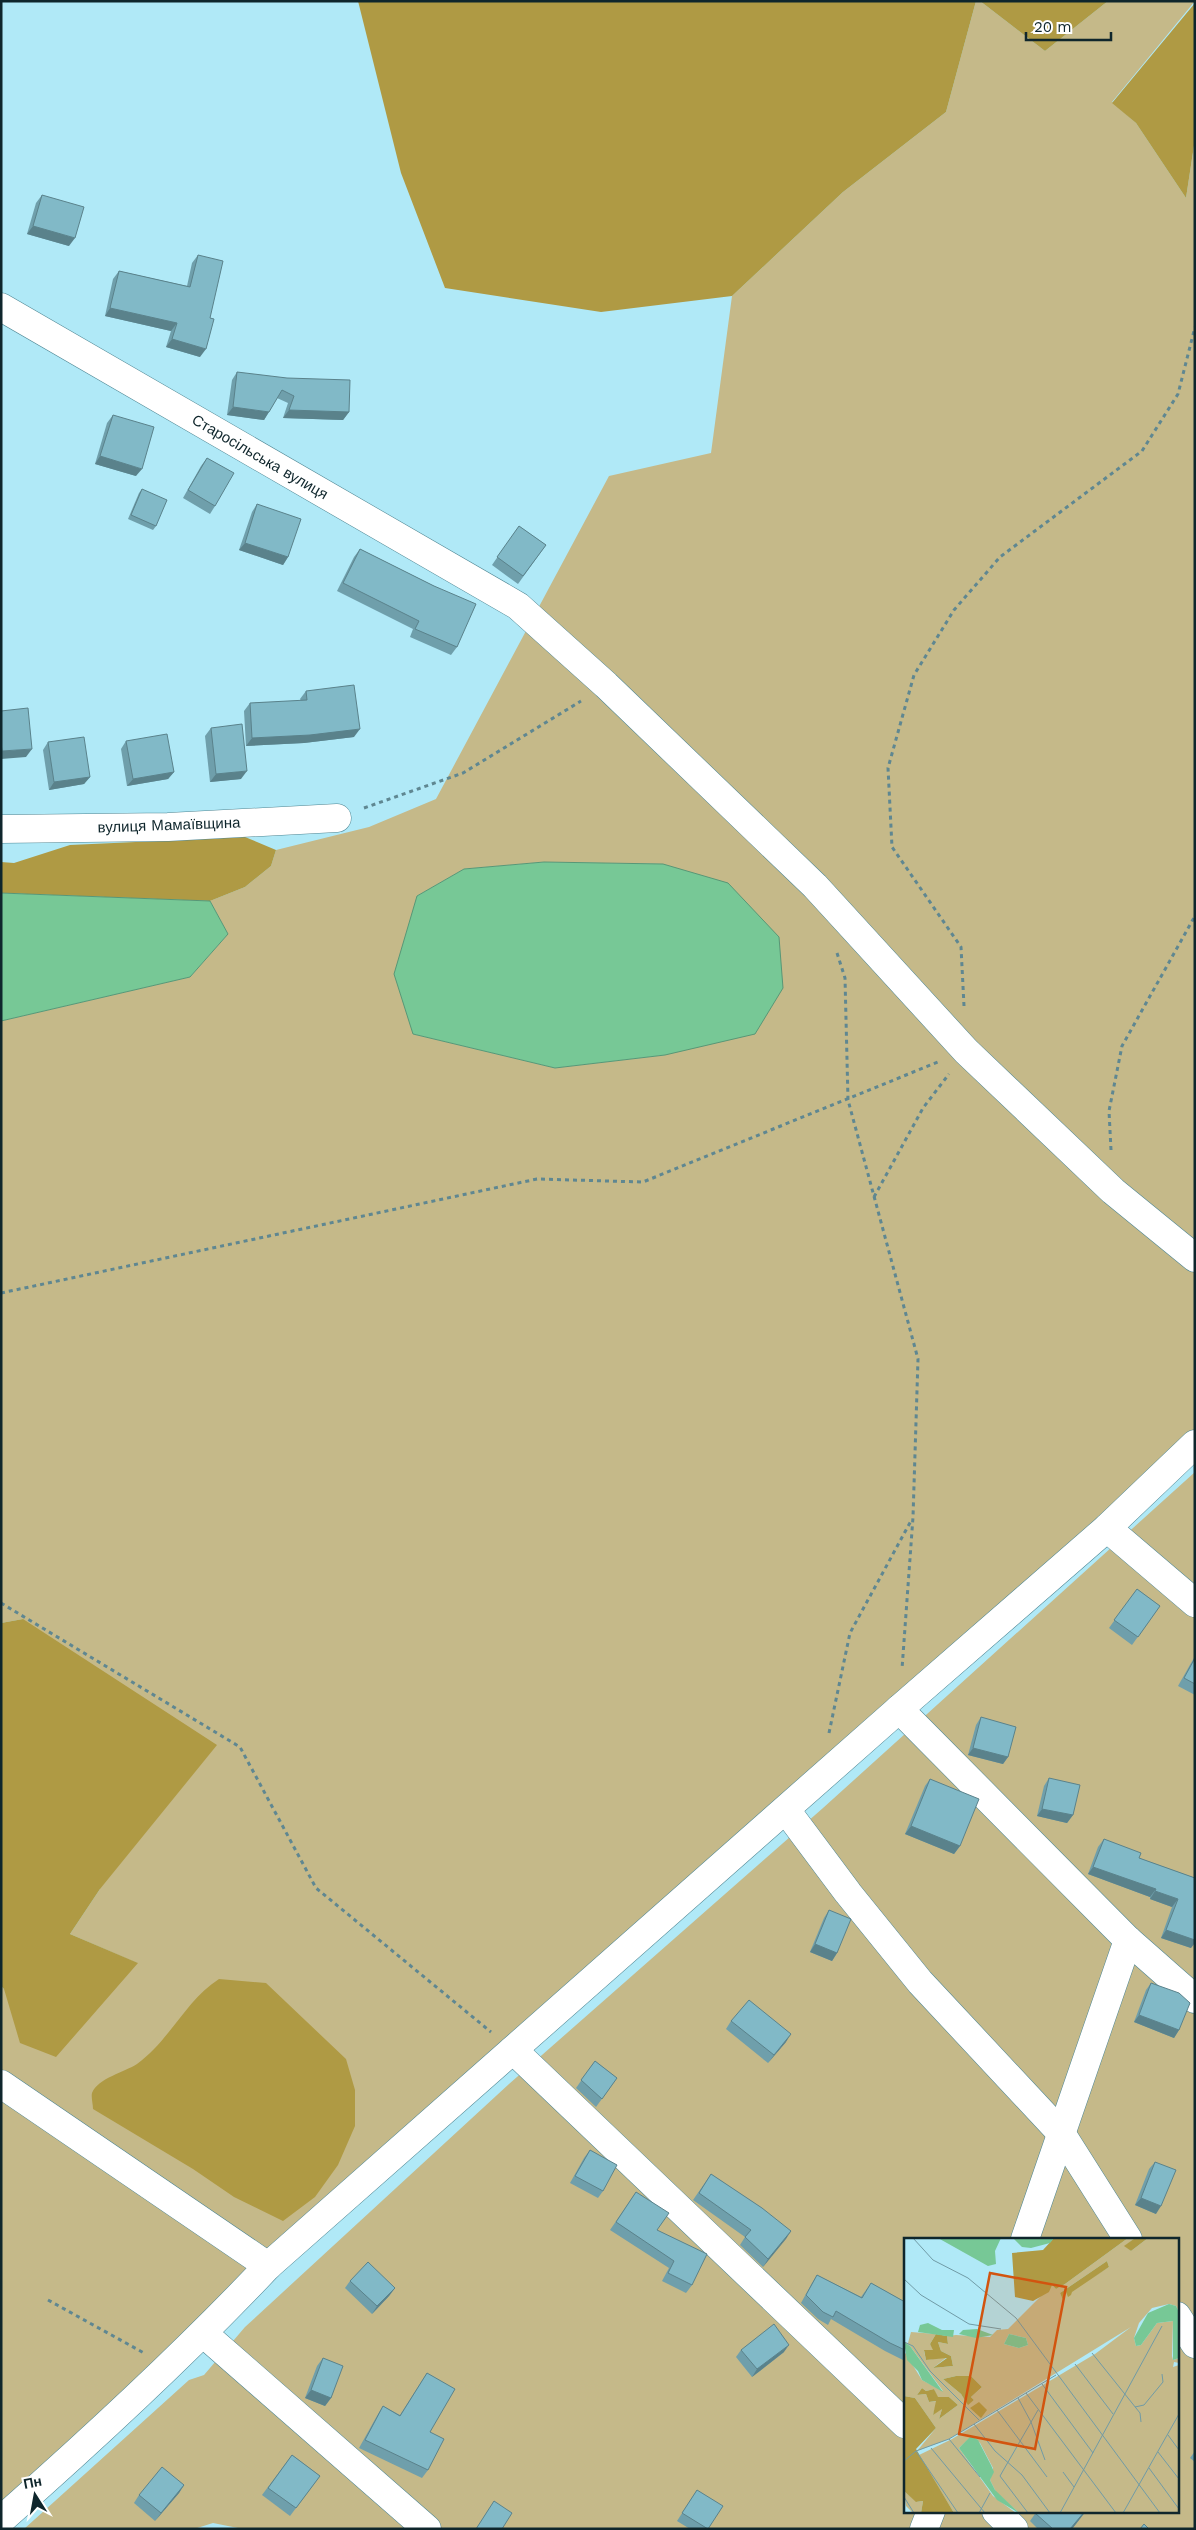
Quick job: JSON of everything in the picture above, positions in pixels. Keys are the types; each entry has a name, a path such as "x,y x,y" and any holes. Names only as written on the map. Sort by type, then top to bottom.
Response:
{"street":[{"name":"Старосільська вулиця","path":"1,308 518,606 606,685 815,886 966,1051 1113,1190 1195,1258"},
{"name":"вулиця Мамаївщина","path":"1,829 168,828 337,818"},
{"path":"1,2520 169,2368 268,2266 1107,1528 1195,1444"},
{"path":"1107,1528 1195,1603"},
{"path":"899,1709 1128,1940 1195,1999"},
{"path":"786,1810 848,1893 920,1982 1061,2133 1127,2238"},
{"path":"1024,2238 1128,1940"},
{"path":"513,2050 904,2423"},
{"path":"1,2084 268,2266"},
{"path":"1178,2318 1195,2344"},
{"path":"204,2334 427,2529"},
{"path":"924,2529 931,2512"},
{"path":"997,2512 1014,2529"}],"path":[{"path":"874,1197 923,1108 966,1051 961,947 892,847 888,768 914,675 954,610 1000,557 1142,451 1178,394 1195,327"},
{"path":"337,818 463,774 606,685"},
{"path":"1113,1190 1109,1111 1122,1046 1195,916"},
{"path":"836,951 845,978 848,1100 918,1359 913,1517 899,1709"},
{"path":"1,1293 537,1179 643,1182 966,1051"},
{"path":"828,1736 850,1633 913,1517"},
{"path":"1,1602 240,1747 316,1888 513,2050"},
{"path":"48,2300 169,2368"}],"shaded area":[{"path":"358,1 976,1 946,112 843,192 732,296 601,312 445,288 401,173"},
{"path":"976,1 980,1 1045,51 1108,1 1195,1 1112,102 1136,123 1186,198 1195,139 1195,1444 1,2520 1,1986 4,1989 137,1963 70,1934 100,1889 23,1619 1,1623 1,1021 190,977 228,934 210,901 245,887 271,866 276,850 369,827 436,799 609,476 711,453 732,296 843,192 946,112","holes":["544,862 663,864 665,1055 555,1068 413,1034 417,896 464,869"]},
{"path":"980,1 1108,1 1045,51"},
{"path":"1195,3 1195,139 1186,198 1136,123 1112,103"},
{"path":"245,837 276,850 271,866 245,887 210,901 1,893 1,862 14,863 70,845"},
{"path":"544,862 663,864 728,883 779,937 783,988 755,1034 665,1055 555,1068 413,1034 394,974 417,896 464,869"},
{"path":"1,893 210,901 228,934 190,977 1,1021"},
{"path":"1195,1472 1195,2529 243,2529 213,2523 194,2529 24,2529 189,2380 204,2375 245,2327 509,2084 823,1808"},
{"path":"23,1619 217,1745 100,1889 70,1934 138,1963 56,2057 20,2043 4,1989 1,1986 1,1623"},
{"path":"219,1979 266,1983 346,2059 355,2090 355,2126 338,2165 315,2197 283,2221 234,2197 193,2169 93,2109 92,2093 95,2088 106,2079 137,2064 149,2054 197,1998"}],"building":[{"path":"42,195 84,207 75,238 33,226"},
{"path":"198,255 223,261 210,318 214,319 206,349 172,339 177,323 110,308 119,271 190,287"},
{"path":"237,372 287,378 350,380 349,412 289,410 294,396 282,390 269,412 233,407"},
{"path":"113,415 154,427 142,469 100,456"},
{"path":"207,458 234,473 215,506 188,490"},
{"path":"142,489 167,500 156,526 131,515"},
{"path":"257,504 301,519 288,557 245,543"},
{"path":"519,526 546,545 523,576 497,557"},
{"path":"360,549 434,586 476,604 457,647 415,629 419,621 343,583"},
{"path":"354,685 360,729 310,735 252,738 250,703 307,700 306,691"},
{"path":"28,708 32,749 2,751 1,711"},
{"path":"242,724 247,771 216,774 211,728"},
{"path":"167,734 174,772 133,779 126,741"},
{"path":"84,737 90,777 54,782 48,742"},
{"path":"1137,1589 1160,1606 1138,1637 1114,1620"},
{"path":"1195,1658 1195,1684 1184,1678"},
{"path":"981,1717 1016,1727 1008,1757 973,1748"},
{"path":"1049,1778 1080,1785 1073,1815 1042,1809"},
{"path":"930,1779 979,1799 960,1846 911,1826"},
{"path":"1104,1839 1141,1853 1139,1858 1195,1878 1195,1940 1166,1930 1178,1899 1155,1891 1156,1889 1093,1867"},
{"path":"829,1910 851,1919 837,1953 815,1944"},
{"path":"1151,1983 1179,1993 1190,2003 1179,2030 1139,2015"},
{"path":"749,2000 791,2034 774,2055 731,2021"},
{"path":"595,2061 617,2078 602,2099 581,2080"},
{"path":"590,2150 617,2165 603,2191 575,2176"},
{"path":"1155,2162 1176,2170 1161,2206 1141,2198"},
{"path":"711,2174 762,2208 791,2231 768,2259 745,2237 751,2230 699,2193"},
{"path":"636,2192 669,2213 657,2230 707,2254 692,2285 668,2273 674,2261 616,2222"},
{"path":"368,2262 395,2288 377,2306 350,2281"},
{"path":"817,2275 862,2298 871,2283 904,2301 904,2350 836,2311 833,2317 823,2312 806,2295"},
{"path":"774,2324 789,2345 757,2369 741,2350"},
{"path":"323,2358 343,2366 331,2398 311,2390"},
{"path":"427,2373 455,2389 430,2432 444,2439 428,2470 365,2440 383,2406 400,2416"},
{"path":"292,2455 320,2476 296,2508 268,2488"},
{"path":"162,2467 184,2485 161,2513 139,2495"},
{"path":"697,2490 723,2506 708,2529 682,2513"},
{"path":"494,2501 512,2513 502,2529 476,2529"},
{"path":"1084,2512 1070,2529 1053,2529 1035,2513"},
{"path":"1144,2524 1149,2529 1140,2529"}]}
